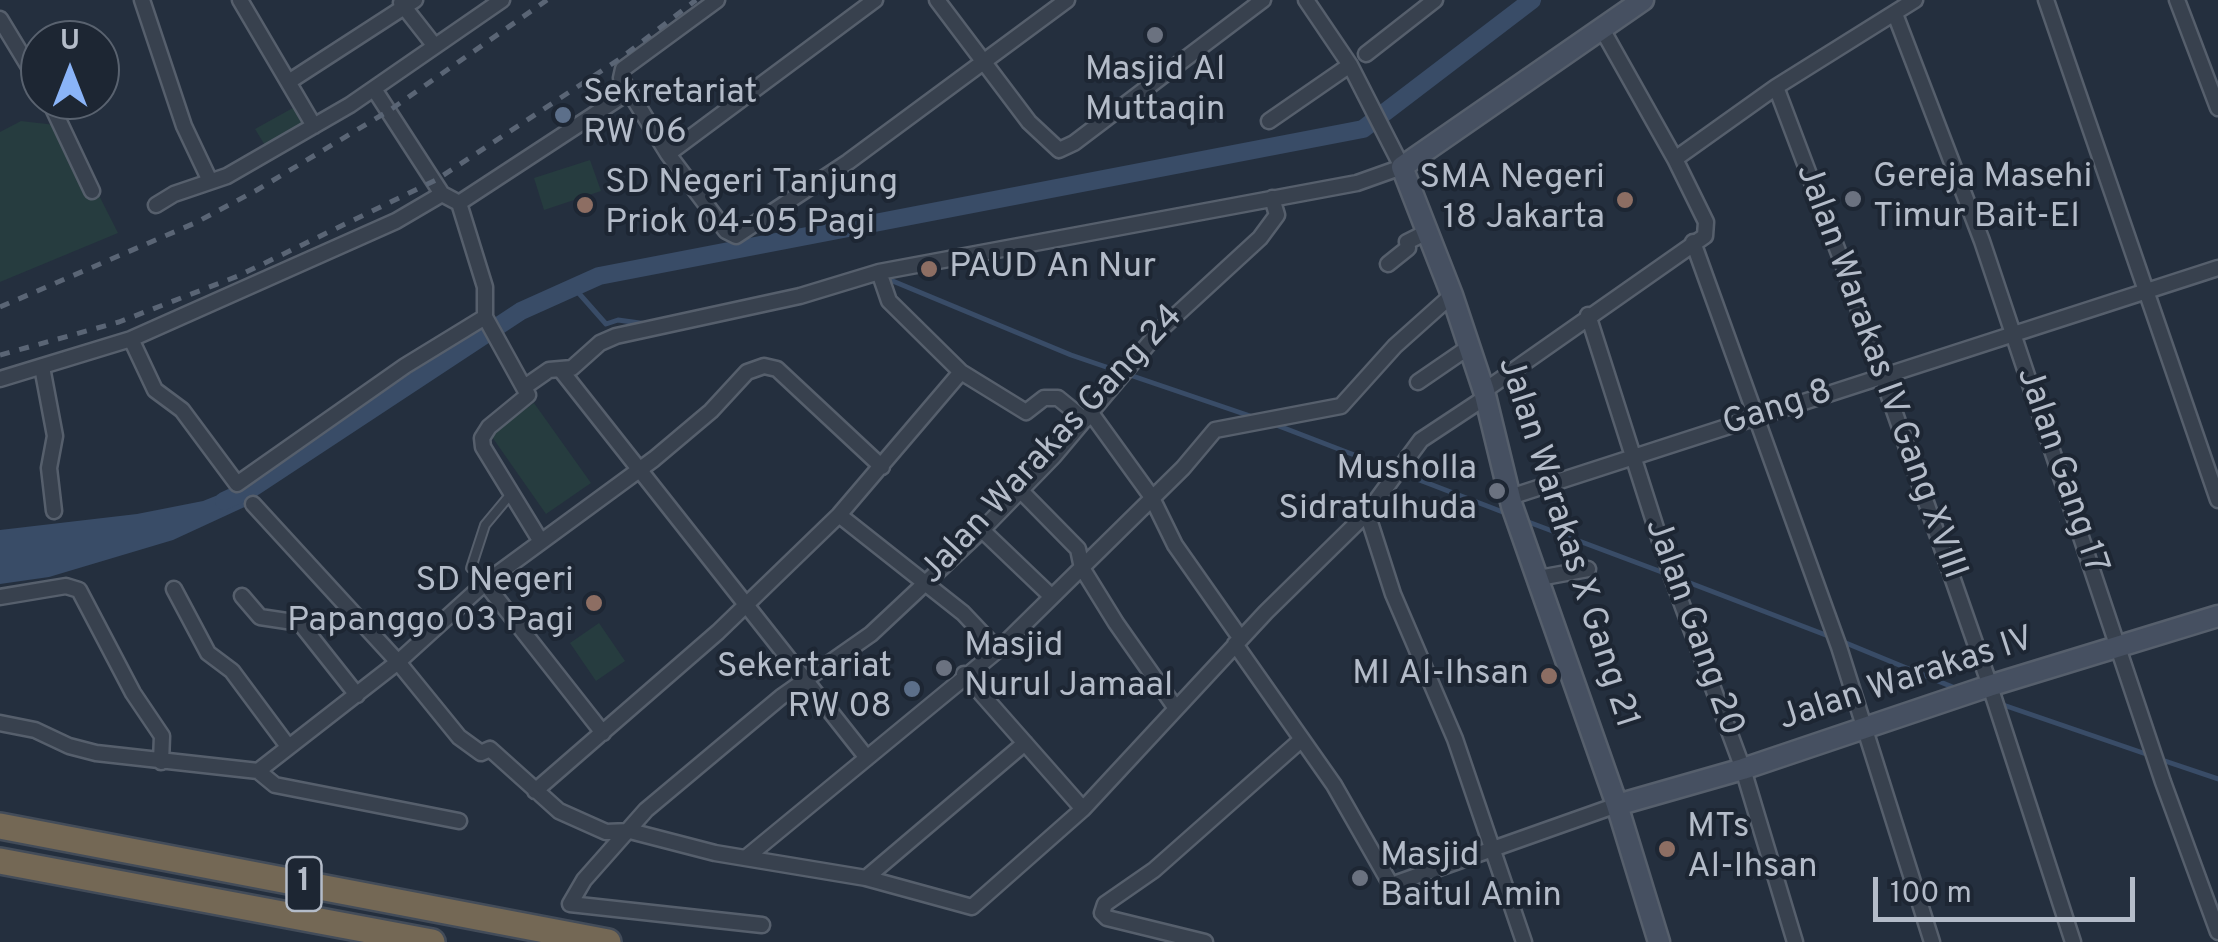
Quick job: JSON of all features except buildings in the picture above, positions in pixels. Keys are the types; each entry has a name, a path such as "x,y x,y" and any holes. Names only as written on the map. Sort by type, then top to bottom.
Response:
{"highway":[{"name":"1","path":"0,826 608,942"},
{"name":"1","path":"0,861 427,941"}],"street":[{"path":"142,0 178,110 210,182"},
{"path":"240,0 314,126"},
{"path":"156,205 210,182 314,126 502,0"},
{"path":"716,0 623,69 620,78 668,154 726,231 741,233 848,162 1067,0"},
{"path":"668,154 876,0"},
{"path":"938,0 1045,142 1059,150 1074,143 1263,0"},
{"path":"1306,0 1359,80 1398,158"},
{"path":"1366,54 1435,0"},
{"path":"526,386 549,370 572,368 600,343 616,336 881,277 1357,182 1602,30 1643,0"},
{"path":"1675,159 1776,87 1915,0"},
{"path":"2046,0 2150,292 2218,500"},
{"path":"2177,0 2218,108"},
{"path":"290,81 406,2 434,46"},
{"name":"Jalan Gang 17","path":"1895,14 2014,335 2163,782 2218,932"},
{"path":"0,19 20,52"},
{"path":"253,504 398,662 459,737 481,752 490,749 536,791 579,821 606,832 630,830 866,878 972,908 1083,810 1175,707 1367,513 1388,488 1406,455 1588,316 1706,236 1706,222 1675,159 1602,30"},
{"path":"1270,120 1350,65"},
{"name":"Jalan Warakas IV Gang XVIII","path":"1776,87 1882,377 2073,942"},
{"path":"374,89 442,194 458,202 485,287 486,319 526,386 524,400 489,427 482,438 510,495 540,540"},
{"path":"458,202 626,93"},
{"path":"58,120 92,191"},
{"name":"Jalan Warakas X Gang 21","path":"1398,158 1452,294 1485,394 1512,506 1617,805 1659,942"},
{"path":"0,378 131,339 396,220 442,194"},
{"name":"Jalan Warakas Gang 24","path":"762,925 570,904 584,880 646,810 781,697 871,634 982,530 1088,417 1131,360 1210,279 1260,238 1277,215 1272,198"},
{"path":"1388,264 1408,248 1407,242 1427,232"},
{"path":"1693,242 1833,628 1932,942"},
{"name":"Gang 8","path":"1512,506 1632,456 2218,268"},
{"path":"881,277 889,301 961,372 1026,412 1044,398 1058,398 1088,417 1151,496 1175,545 1334,785 1391,886 1617,805"},
{"path":"748,856 964,674 998,650 1214,430 1341,406 1394,346 1452,294"},
{"name":"Jalan Gang 20","path":"1588,316 1670,572 1743,770 1794,942"},
{"path":"131,339 154,390 182,410 237,484 405,366 486,319"},
{"path":"1418,382 1469,347"},
{"path":"258,770 398,662 540,540 711,411 747,372 764,366 777,370 882,467"},
{"path":"42,367 55,436 48,468 54,511"},
{"path":"560,370 867,758"},
{"path":"536,791 718,632 840,515 961,372"},
{"path":"1020,491 1078,549 1082,568 1175,707"},
{"path":"1367,513 1393,594 1421,652 1494,848 1524,942"},
{"path":"840,515 962,613 998,650"},
{"path":"982,530 1051,596"},
{"path":"1538,578 1588,569"},
{"path":"485,584 603,733"},
{"path":"0,598 66,586 79,590 133,694 162,736 160,762"},
{"path":"174,589 208,653 232,671 288,745"},
{"path":"242,596 260,618 300,624 356,695"},
{"name":"Jalan Warakas IV","path":"1617,805 1743,770 1959,698 1989,693 2218,616"},
{"path":"964,674 1083,810"},
{"path":"0,723 34,730 69,746 160,762 258,770 275,785 459,821"},
{"path":"1205,942 1107,918 1102,913 1105,904 1154,870 1301,740"},
{"path":"866,878 1025,743"}],"lane":[{"path":"471,568 485,524 510,495"}],"green space":[{"path":"300,104 310,123 266,147 255,129"},
{"path":"21,121 64,126 118,233 0,282 0,132"},
{"path":"590,160 601,191 544,210 534,178"},
{"path":"534,403 591,483 546,514 490,434"},
{"path":"599,623 625,661 596,681 570,643"}],"water":[{"path":"238,487 251,504 173,540 49,577 0,584 0,530 137,514 203,501"}],"waterway":[{"path":"224,501 254,487 521,311 599,276 1363,129 1532,0"},
{"path":"883,277 1071,355 1256,418"},
{"path":"576,290 606,324 618,320 647,324"},
{"path":"1271,423 1508,514"},
{"path":"1523,520 1667,574"},
{"path":"1677,578 1831,637"},
{"path":"1841,641 1955,688"},
{"path":"1980,697 2149,755"},
{"path":"2159,759 2218,779"}],"railway":[{"path":"0,307 195,223 257,190 390,110 547,0"},
{"path":"0,355 119,322 238,276 436,180 621,58 696,0"}],"place":[{"name":"Masjid Al Muttaqin","path":"1155,35"},
{"name":"Sekretariat RW 06","path":"563,115"},
{"name":"Gereja Masehi Timur Bait-El","path":"1853,199"},
{"name":"SMA Negeri 18 Jakarta","path":"1625,200"},
{"name":"SD Negeri Tanjung Priok 04-05 Pagi","path":"585,205"},
{"name":"PAUD An Nur","path":"929,269"},
{"name":"Musholla Sidratulhuda","path":"1497,491"},
{"name":"SD Negeri Papanggo 03 Pagi","path":"594,603"},
{"name":"Masjid Nurul Jamaal","path":"944,668"},
{"name":"MI Al-Ihsan","path":"1549,676"},
{"name":"Sekertariat RW 08","path":"912,689"},
{"name":"MTs Al-Ihsan","path":"1667,849"},
{"name":"Masjid Baitul Amin","path":"1360,878"}]}
